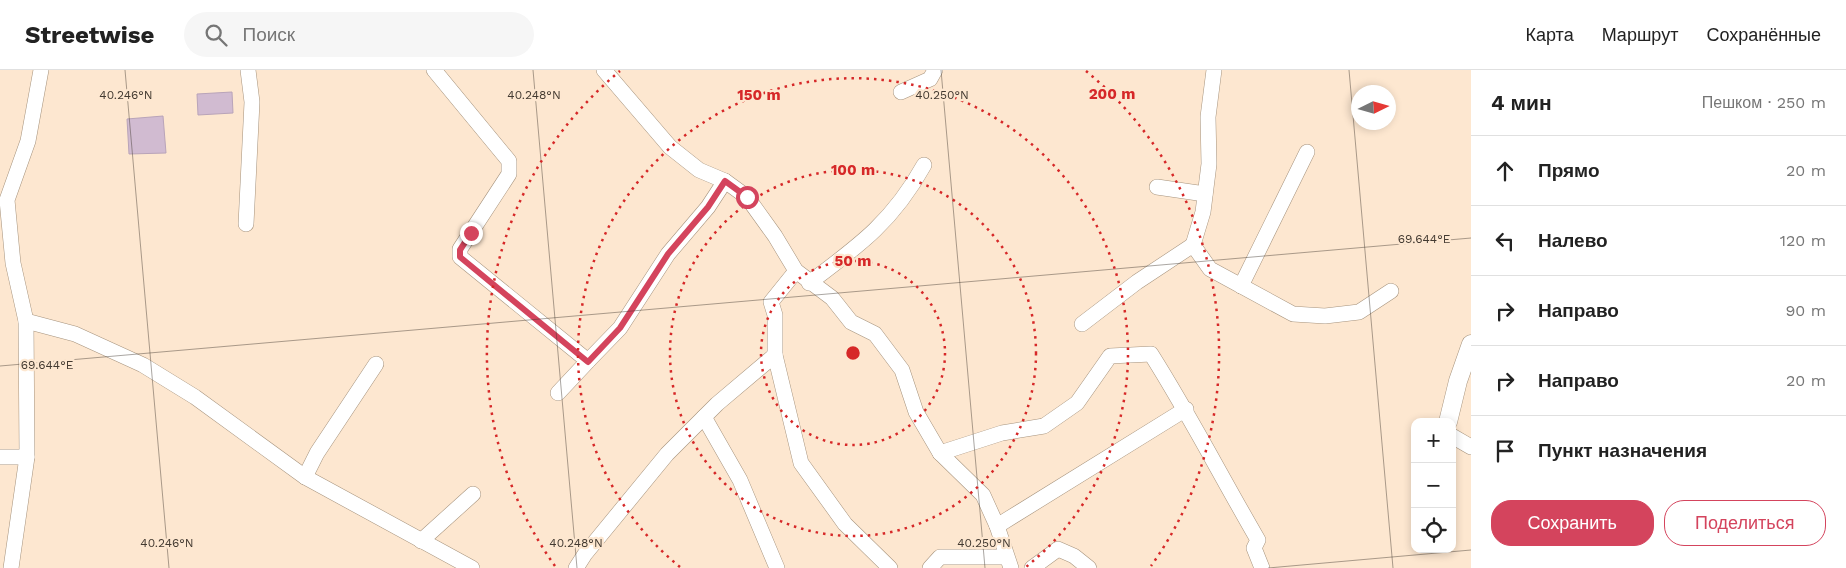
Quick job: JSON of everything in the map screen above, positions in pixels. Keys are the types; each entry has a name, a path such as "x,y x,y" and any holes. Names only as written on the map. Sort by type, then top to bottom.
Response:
{"street":[{"path":"10,568 27,456 26,321 13,263 8,200 28,141 41,70"},
{"path":"246,224 252,102 248,70"},
{"path":"434,70 509,161 509,174 460,250 460,257 588,362"},
{"path":"604,70 670,147 699,170 725,181 747,197 775,236 796,271 809,283 832,298 851,322 875,334 902,370 916,412 940,453 983,495 1008,562 940,557 930,568"},
{"path":"901,92 930,79 935,70"},
{"path":"1082,324 1137,282 1193,245 1203,212 1208,164 1208,116 1214,70"},
{"path":"1241,286 1307,152"},
{"path":"809,283 853,250 891,215 909,192 924,165"},
{"path":"558,393 620,328 668,254 708,207 725,181"},
{"path":"1157,187 1205,194"},
{"path":"1193,245 1210,269 1293,314 1326,316 1359,312 1390,291"},
{"path":"796,271 771,302 775,315 775,355 802,463 845,524 890,568"},
{"path":"26,321 75,334 143,365 195,397 305,477 472,568"},
{"path":"1449,418 1458,381 1471,344"},
{"path":"940,453 1002,433 1044,426 1077,403 1110,356 1151,354 1186,409 1214,465 1258,540 1254,548 1262,568"},
{"path":"576,568 585,554 667,454 704,417 775,355"},
{"path":"305,477 317,453 376,364"},
{"path":"996,526 1186,409"},
{"path":"704,417 740,480 777,568"},
{"path":"1456,438 1471,447"},
{"path":"0,457 27,456"},
{"path":"421,541 473,494"},
{"path":"1032,568 1058,549 1074,556 1090,568"}],"building":[{"path":"232,92 233,113 198,115 197,94"},
{"path":"163,116 166,153 129,154 127,119"}],"route":[{"path":"471,233 460,250 460,257 588,362 620,328 668,254 708,207 725,181 747,197"}]}
